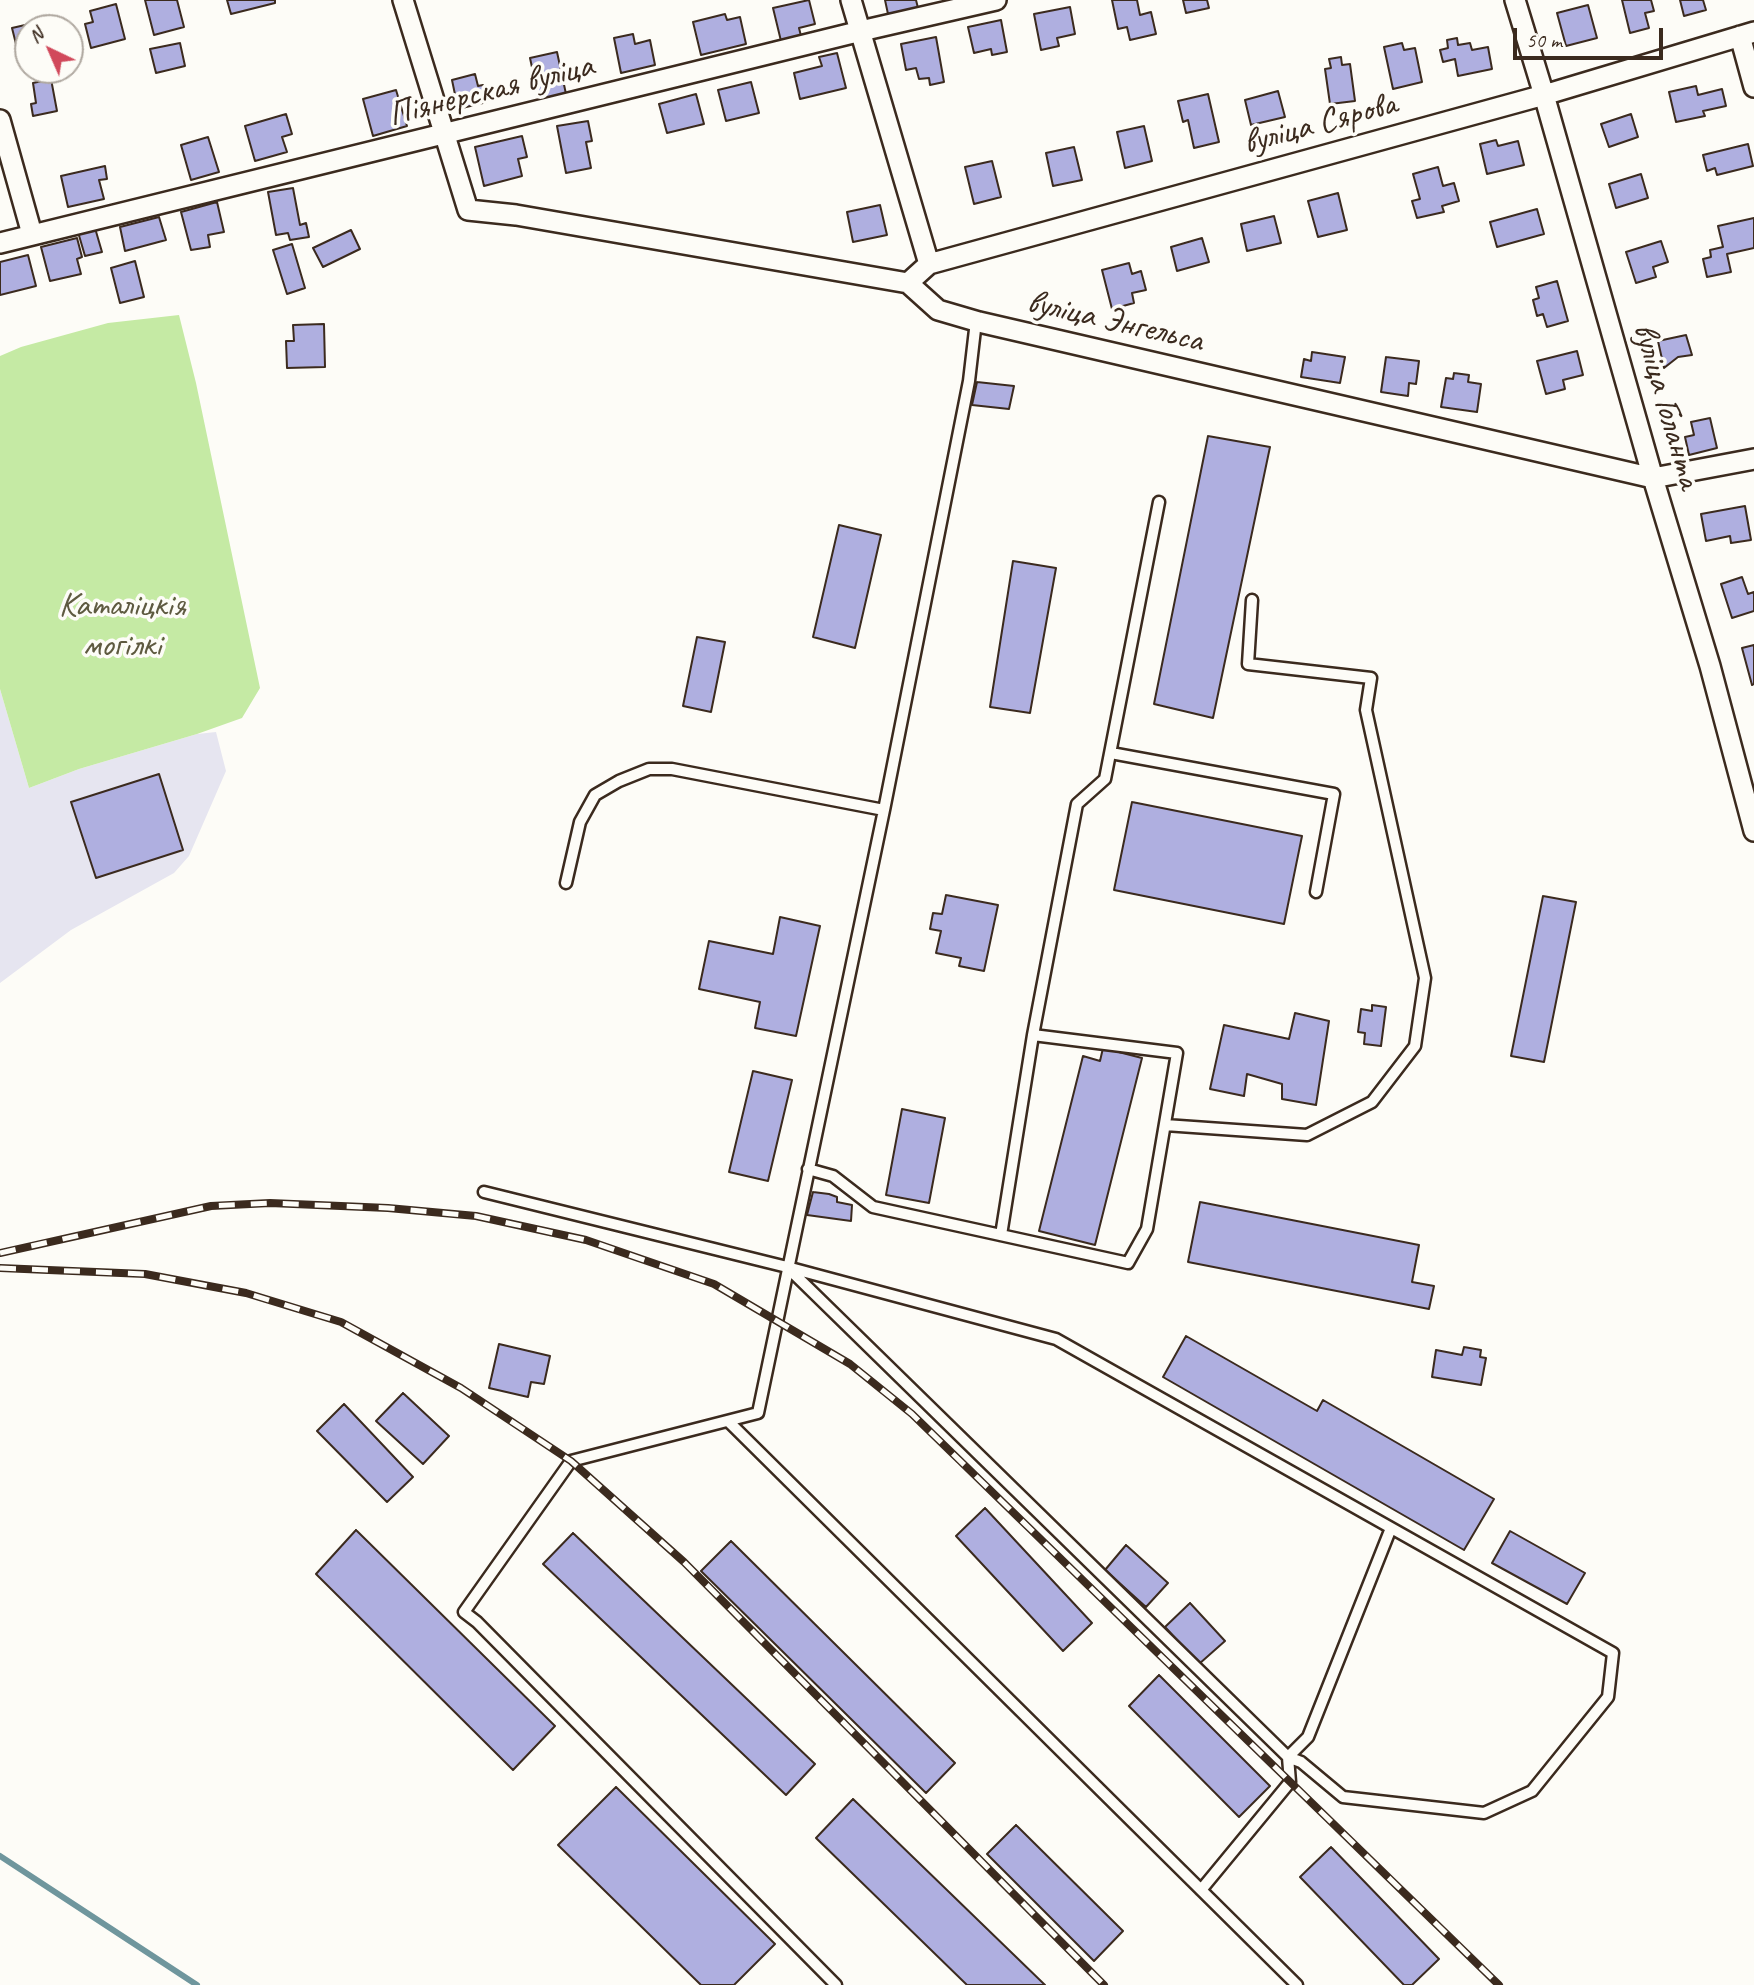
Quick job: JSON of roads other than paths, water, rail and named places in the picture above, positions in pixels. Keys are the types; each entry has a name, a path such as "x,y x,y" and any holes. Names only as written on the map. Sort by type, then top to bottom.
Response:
{"street":[{"path":"403,0 468,210 530,218 908,283"},
{"path":"851,0 929,264"},
{"name":"Піянерская вуліца","path":"0,243 861,30 996,0"},
{"name":"вуліца Голанта","path":"1515,0 1710,666 1754,831"},
{"path":"1747,34 1754,87"},
{"name":"вуліца Сярова","path":"908,283 929,264 1544,95 1747,34"},
{"path":"0,120 32,234"},
{"name":"вуліца Энгельса","path":"908,283 938,310 976,321 1653,478 1754,458"}],"lane":[{"path":"836,1985 487,1632 464,1612 570,1461 758,1413 884,810 969,381 976,321"},
{"path":"1001,1235 1032,1035 1077,804 1105,779 1160,502"},
{"path":"1165,1125 1307,1135 1372,1102 1415,1046 1426,978 1366,710 1371,678 1248,664 1252,600"},
{"path":"1111,753 1334,794 1316,892"},
{"path":"566,883 580,822 594,795 649,769 672,769 884,810"},
{"path":"808,1170 833,1176 873,1207 1128,1264 1147,1229 1177,1053 1032,1035"},
{"path":"484,1192 787,1266 1056,1339 1613,1653 1608,1697 1532,1791 1484,1813 1343,1797 1301,1762 1288,1757 787,1266"},
{"path":"727,1421 1297,1985"},
{"path":"1201,1890 1290,1782 1288,1757 1308,1737 1391,1528"}],"waterway":[{"path":"0,1856 197,1985"}],"railway":[{"path":"0,1253 211,1206 270,1203 388,1208 476,1216 586,1240 714,1284 850,1364 912,1414 1499,1985"},
{"path":"0,1268 145,1274 246,1293 341,1322 461,1388 571,1461 684,1562 1104,1985"}],"park label":[{"name":"Каталіцкія могілкі","path":"122,626"}]}
